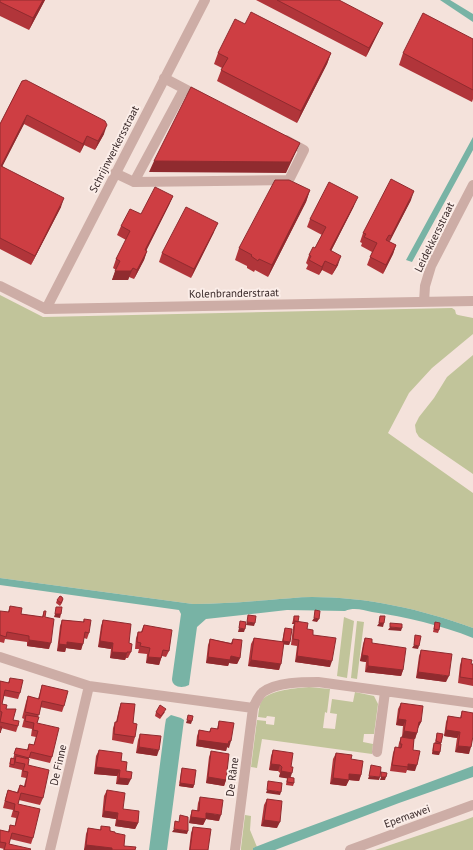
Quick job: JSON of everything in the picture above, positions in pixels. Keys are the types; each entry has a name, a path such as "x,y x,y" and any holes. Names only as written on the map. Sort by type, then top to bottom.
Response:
{"street":[{"name":"Schrijnwerkersstraat","path":"46,309 204,0"},
{"path":"164,78 212,103"},
{"path":"134,182 184,89"},
{"path":"115,173 134,182 289,180 304,150 276,135"},
{"name":"Leidekkersstraat","path":"424,302 425,286 431,266 473,185"},
{"name":"Kolenbranderstraat","path":"0,286 46,309 473,301"},
{"path":"0,657 89,686 253,708"},
{"name":"De Râne","path":"235,850 253,708 258,698 264,692 274,687 303,682 318,682 473,703"},
{"name":"De Finne","path":"50,850 89,686"},
{"path":"377,752 385,692"},
{"name":"Epemawei","path":"350,850 473,805"}],"green space":[{"path":"0,295 43,317 452,308 458,315 473,318 473,334 432,368 409,393 388,433 473,493 473,628 434,615 394,605 353,599 307,597 231,603 193,604 0,578"},
{"path":"473,355 473,474 419,437 416,432 415,425 447,377"},
{"path":"344,617 354,621 347,678 337,676"},
{"path":"357,621 364,622 357,679 351,678"},
{"path":"309,687 330,689 327,713 325,712 323,728 335,729 337,714 330,713 332,699 353,702 355,692 374,696 378,704 374,734 364,734 363,742 373,744 372,754 262,739 257,768 251,767 257,720 266,721 266,724 274,725 275,717 258,717 260,705 263,699 272,693"},
{"path":"245,815 251,816 250,830 257,847 253,848 253,850 241,850"},
{"path":"473,817 473,850 375,850 465,820"}],"water":[{"path":"440,0 450,0 473,14 473,22"},
{"path":"473,137 473,150 412,262 406,260"},
{"path":"0,578 193,604 231,603 307,597 353,599 394,605 453,621 473,628 473,638 423,622 358,609 345,611 287,610 206,619 197,627 189,685 181,687 172,682 181,614 179,610 0,585"},
{"path":"171,715 184,720 167,850 149,850 165,725 166,719"},
{"path":"473,766 473,777 399,803 275,850 253,850 253,848 281,837"}],"building":[{"path":"0,0 43,0 33,18 0,2"},
{"path":"277,0 339,0 383,23 369,48"},
{"path":"251,12 331,53 301,111 221,70 228,58 218,53 235,19 245,24"},
{"path":"423,13 473,39 473,90 403,53"},
{"path":"26,80 105,121 107,125 98,141 87,136 83,144 27,115 1,166 64,198 35,256 0,238 0,124 22,81"},
{"path":"191,87 300,143 290,162 154,161"},
{"path":"391,179 414,191 391,236 389,235 386,240 396,245 386,265 370,257 377,243 364,237 366,234 363,233"},
{"path":"275,180 289,180 310,190 272,265 259,259 258,261 251,256 252,255 239,248"},
{"path":"329,182 358,197 330,250 341,256 336,266 325,261 322,267 309,260 311,256 309,255 313,247 315,248 326,227 310,219"},
{"path":"155,187 173,196 145,250 147,251 137,270 133,268 131,271 115,271 120,261 116,259 130,231 121,226 130,209 141,214"},
{"path":"186,207 218,223 194,269 162,253"},
{"path":"60,596 63,599 61,603 57,600"},
{"path":"10,606 22,608 21,614 43,617 44,611 46,611 45,617 54,619 51,643 29,640 29,636 7,632 6,637 0,635 0,611 9,612"},
{"path":"56,607 62,607 61,614 55,614"},
{"path":"315,610 320,611 319,619 314,618"},
{"path":"248,615 256,616 255,623 247,622"},
{"path":"294,616 299,616 298,622 294,621"},
{"path":"380,616 385,616 384,623 379,623"},
{"path":"84,619 91,620 89,633 85,632 83,644 67,642 67,645 59,644 62,620 84,622"},
{"path":"103,620 131,624 129,643 132,644 131,652 112,652 113,643 100,641"},
{"path":"240,621 246,622 245,629 239,628"},
{"path":"295,621 308,623 307,629 313,630 313,635 336,638 332,661 297,656 299,640 293,639"},
{"path":"435,622 440,623 439,630 434,629"},
{"path":"390,623 402,624 402,628 390,627"},
{"path":"144,625 172,630 169,651 163,650 161,658 148,657 150,648 140,646 141,643 137,642 138,632 142,632"},
{"path":"285,628 292,629 290,642 283,641"},
{"path":"415,635 421,636 419,646 414,645"},
{"path":"254,638 284,642 281,664 251,660"},
{"path":"365,638 372,639 372,643 406,648 403,670 368,666 368,656 362,655"},
{"path":"210,639 232,644 233,639 242,640 240,658 231,656 230,660 208,657"},
{"path":"421,650 452,654 449,676 418,672"},
{"path":"462,658 472,660 471,664 473,664 473,679 460,677"},
{"path":"10,678 23,680 20,693 5,690 2,704 7,705 6,709 16,709 13,720 19,721 18,726 0,722 2,712 0,711 0,681 9,683"},
{"path":"42,685 68,691 64,706 42,701 39,715 25,712 28,696 39,699"},
{"path":"121,703 135,704 133,723 137,724 135,737 114,734 115,722 117,722"},
{"path":"401,703 423,706 421,722 419,722 417,733 404,731 406,720 398,719"},
{"path":"160,705 166,709 161,716 156,712"},
{"path":"462,711 473,713 473,736 471,747 458,746 460,732 446,730 448,716 461,718"},
{"path":"26,715 39,717 37,723 59,728 52,757 31,752 29,758 14,754 16,748 28,750 29,744 34,745 38,731 33,730 34,723 25,721"},
{"path":"188,715 193,716 192,721 187,720"},
{"path":"219,721 234,723 231,741 229,741 228,744 198,740 199,730 210,732 211,728 218,729"},
{"path":"437,733 443,734 441,743 436,741"},
{"path":"140,734 161,736 159,750 139,747"},
{"path":"401,737 414,739 413,750 420,751 417,765 408,764 408,767 392,765 395,747 401,748"},
{"path":"434,743 441,744 440,752 433,751"},
{"path":"99,750 122,753 121,761 127,762 126,771 132,772 131,779 119,778 120,770 96,767"},
{"path":"273,750 293,753 291,767 293,767 292,773 281,771 282,767 280,765 271,764"},
{"path":"211,751 229,754 226,780 208,777"},
{"path":"336,753 352,755 351,759 363,761 361,775 349,774 349,780 333,778"},
{"path":"16,756 29,759 28,765 49,770 43,798 21,793 18,804 40,809 33,838 12,833 9,844 31,849 30,850 4,850 6,843 0,842 0,830 9,832 10,825 15,826 19,812 14,811 15,804 5,801 8,790 18,793 20,785 25,787 28,772 23,771 25,764 15,762"},
{"path":"11,758 15,759 14,765 10,764"},
{"path":"371,765 381,767 380,777 369,776"},
{"path":"182,768 196,770 194,785 180,783"},
{"path":"381,772 387,773 386,777 381,777"},
{"path":"288,777 294,778 294,783 287,782"},
{"path":"268,781 282,783 281,792 267,790"},
{"path":"107,790 125,793 123,809 139,811 138,823 117,820 118,813 104,811"},
{"path":"200,797 223,800 221,815 206,813 206,819 191,817 192,810 199,811"},
{"path":"267,799 282,801 280,822 264,820"},
{"path":"180,815 188,817 188,831 174,829 175,821 179,822"},
{"path":"101,826 110,827 110,831 125,835 124,846 136,847 135,850 112,850 112,848 86,845 88,828 101,830"},
{"path":"193,827 211,829 208,850 190,850"}]}
